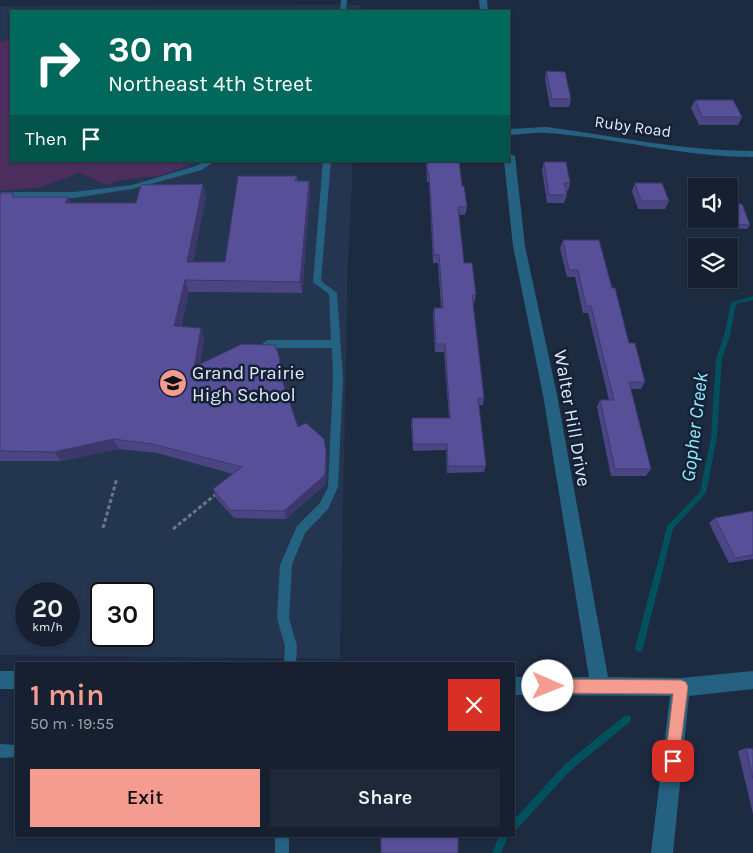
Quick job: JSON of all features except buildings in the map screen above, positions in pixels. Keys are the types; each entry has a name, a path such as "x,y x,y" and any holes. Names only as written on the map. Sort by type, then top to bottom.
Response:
{"street":[{"name":"Ruby Road","path":"510,132 546,130 674,148 727,154 753,154"},
{"name":"Walter Hill Drive","path":"510,162 519,246 550,395 600,687"},
{"path":"0,680 15,680"},
{"path":"515,686 681,687 753,680"},
{"path":"662,853 681,687"}],"lane":[{"path":"0,195 74,195 132,187 199,168 209,162"},
{"path":"290,662 291,646 283,618 286,565 301,530 324,506 333,487 338,379 333,293 317,282 327,162"},
{"path":"267,344 335,344"},
{"path":"0,751 15,751"},
{"path":"282,837 282,853"}],"path":[{"path":"103,528 117,478"},
{"path":"173,529 215,495"}],"shaded area":[{"name":"Grand Prairie High School","path":"361,5 361,10 10,10 10,162 353,162 348,263 340,659 0,655 0,6"},
{"path":"10,38 10,162 197,162 159,176 120,180 106,185 79,173 42,187 0,191 0,42"}],"waterway":[{"name":"Gopher Creek","path":"639,648 670,527 703,493 714,437 719,358 727,336 734,303 753,298"},
{"name":"Gopher Creek","path":"515,825 568,767 627,719"},
{"name":"Gopher Creek","path":"496,853 504,837"}],"place":[{"name":"Grand Prairie High School","path":"173,383"}],"route":[{"path":"548,686 681,687 673,761"}]}
